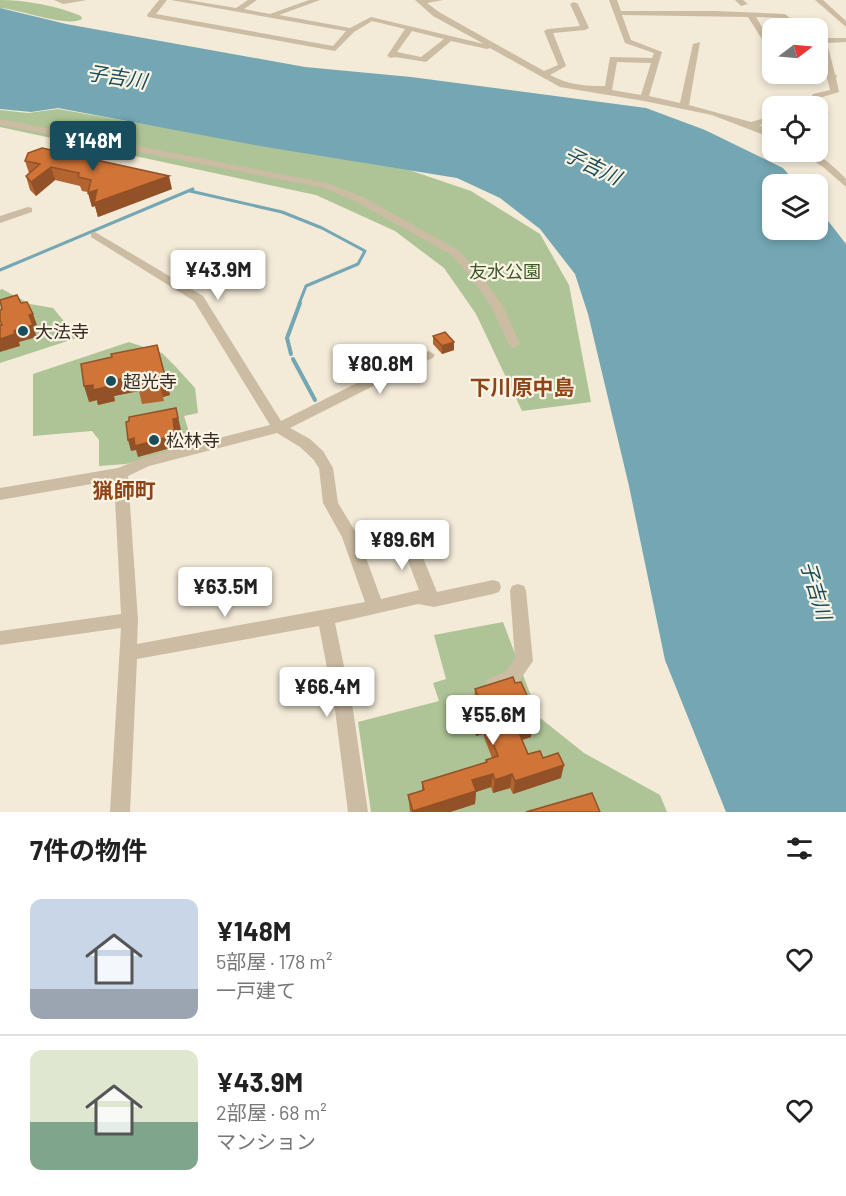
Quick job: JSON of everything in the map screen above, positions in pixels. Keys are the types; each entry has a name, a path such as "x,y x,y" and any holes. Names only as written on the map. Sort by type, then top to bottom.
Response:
{"street":[{"path":"58,0 63,2 84,0 88,11"},
{"path":"163,0 151,15 335,49 351,30 371,19 502,51"},
{"path":"175,0 238,13 351,30"},
{"path":"238,13 253,0"},
{"path":"270,16 316,0"},
{"path":"419,1 440,0"},
{"path":"613,0 628,41 658,52 644,98"},
{"path":"819,0 846,25"},
{"path":"419,1 436,14 563,85 684,106 751,124 762,130"},
{"path":"543,75 562,66 548,31 585,28 574,4"},
{"path":"618,13 785,16 787,18"},
{"path":"751,15 762,30"},
{"path":"217,27 225,22"},
{"path":"410,29 404,34 392,55 423,60 448,39"},
{"path":"828,41 846,40"},
{"path":"684,106 697,44"},
{"path":"594,92 594,89 609,89 613,59 654,61"},
{"path":"816,96 836,92 828,64"},
{"path":"828,76 832,76"},
{"path":"751,124 762,121"},
{"path":"0,122 272,174 327,186 359,199 454,252 473,272 497,306 514,344"},
{"path":"821,162 846,184"},
{"path":"0,220 28,210"},
{"path":"95,235 200,299 243,373 279,428 305,443 318,455 326,468 331,503 350,536 375,606"},
{"path":"0,494 121,473 145,462 279,428 398,368 429,355"},
{"path":"120,812 130,652 121,473"},
{"path":"401,532 415,558 431,599"},
{"path":"130,652 326,618 418,597 431,599 493,587"},
{"path":"492,686 511,678 524,660 518,591"},
{"path":"326,618 344,710 358,812"},
{"path":"0,638 130,620"}],"green space":[{"path":"0,0 31,2 72,12 81,16 82,19 55,20 0,8"},
{"name":"友水公園","path":"58,109 409,170 471,191 540,234 569,285 591,402 522,411 476,314 444,268 395,231 316,195 0,127 0,110 28,113"},
{"path":"0,290 30,304 53,308 68,326 84,329 86,335 0,363"},
{"path":"129,342 162,353 195,388 198,413 184,416 193,445 126,464 99,466 99,440 92,431 33,436 33,374"},
{"path":"503,622 539,717 584,753 660,795 667,812 371,812 358,722 439,701 433,683 446,679 434,635"}],"water":[{"name":"子吉川","path":"0,8 66,24 305,67 411,77 646,108 705,130 762,158 762,162 771,162 783,168 788,174 762,174 762,240 828,240 828,221 846,244 846,812 726,812 665,660 629,486 588,314 575,274 540,229 500,198 457,178 266,147 58,108 31,112 0,109"}],"building":[{"path":"42,148 169,176 94,203 97,190 88,193 91,180 78,177 79,173 51,167 31,182 26,176 40,164 25,161 28,153"},
{"path":"17,295 21,303 27,302 33,314 29,315 33,325 14,331 15,334 0,339 0,325 2,325 0,310 2,309 0,300"},
{"path":"445,332 454,342 442,346 433,336"},
{"path":"157,345 166,380 159,381 160,386 138,389 135,376 110,381 111,386 93,390 93,385 84,386 81,364 112,357 111,354"},
{"path":"176,408 178,418 173,419 175,435 135,446 134,438 128,440 126,422 129,421 129,417"},
{"path":"513,677 515,683 521,682 529,700 524,702 533,723 517,728 528,754 540,751 543,758 558,753 564,765 515,781 512,774 495,780 493,774 472,780 476,791 413,811 408,795 424,790 422,782 487,762 486,760 498,756 484,720 478,722 469,701 479,698 475,689"},
{"path":"592,793 600,812 526,812"}],"waterway":[{"path":"0,270 193,189"},
{"path":"190,191 282,212 322,228 365,251 358,264 306,286 299,304"},
{"path":"291,354 287,338 300,303"},
{"path":"293,359 315,400"}],"place":[{"name":"大法寺","path":"23,331"},
{"name":"超光寺","path":"111,381"},
{"name":"松林寺","path":"154,440"}],"district":[{"name":"下川原中島","path":"522,386"},
{"name":"猟師町","path":"124,489"}]}
